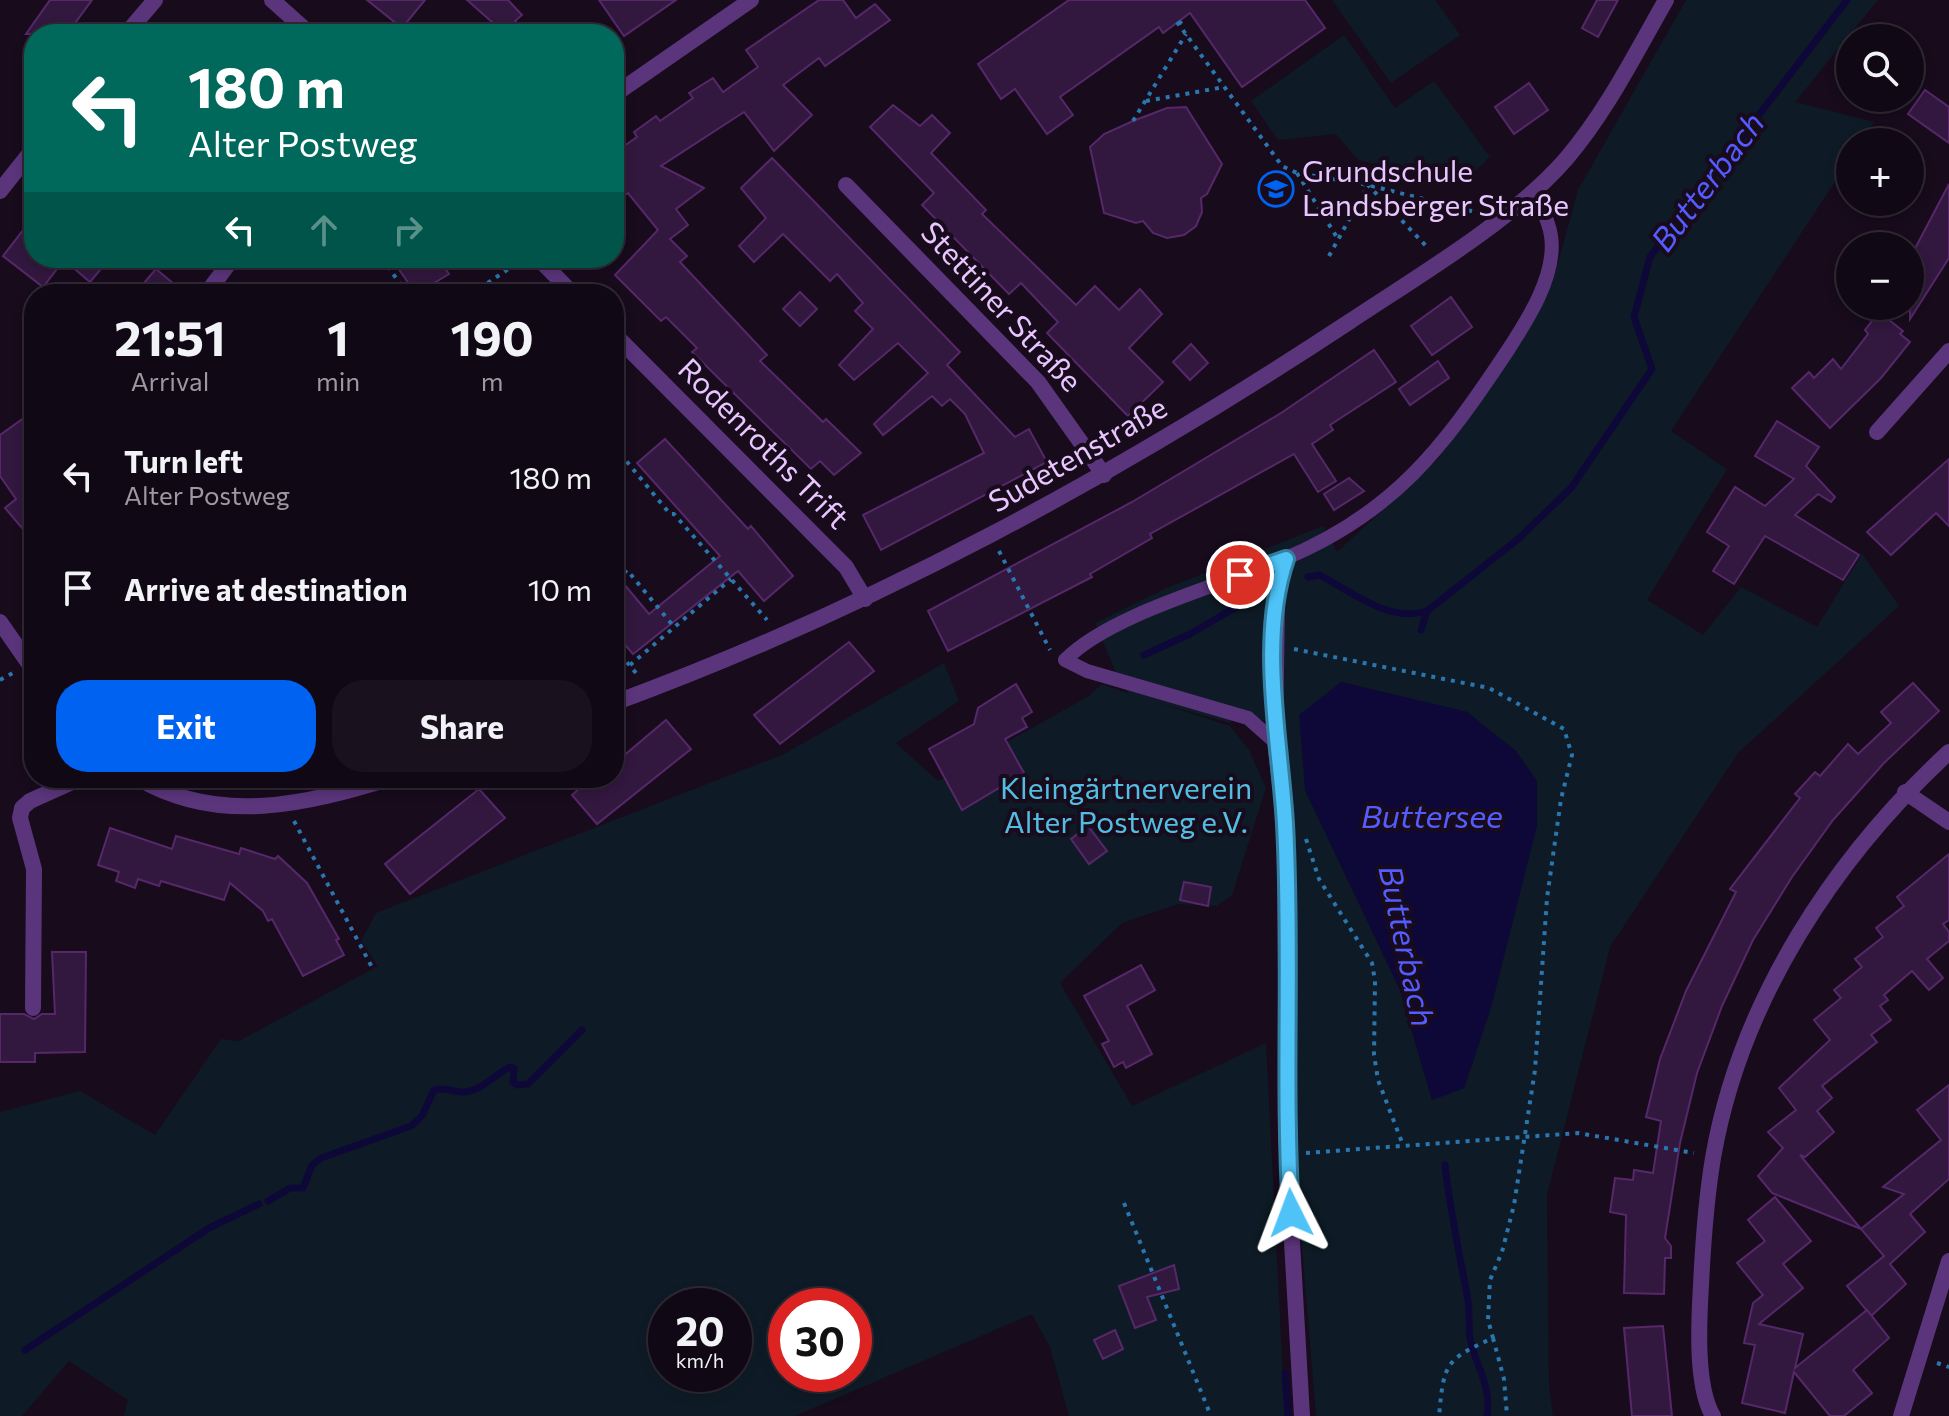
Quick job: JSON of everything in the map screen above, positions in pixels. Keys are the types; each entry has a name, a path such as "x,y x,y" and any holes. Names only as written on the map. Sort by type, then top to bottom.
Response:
{"street":[{"path":"135,24 155,0"},
{"path":"272,0 299,24"},
{"path":"624,88 751,0"},
{"name":"Sudetenstraße","path":"624,699 782,637 992,536 1104,475 1257,382 1439,260 1534,191 1590,129 1666,0"},
{"path":"0,191 24,161"},
{"name":"Stettiner Straße","path":"846,185 1038,382 1104,475"},
{"path":"548,268 563,284"},
{"name":"Rodenroths Trift","path":"624,344 846,567 865,599"},
{"path":"1877,432 1949,351"},
{"path":"1286,559 1278,582 1275,742 1285,825 1287,1155 1302,1416"},
{"path":"0,622 24,657"},
{"path":"1713,1416 1704,1395 1699,1313 1713,1157 1732,1086 1770,988 1811,915 1851,858 1905,792 1949,752"},
{"path":"33,1008 34,869 20,818 22,808 30,801 59,788"},
{"path":"162,788 185,798 219,806 289,806 355,788"},
{"path":"1905,792 1949,822"},
{"path":"1901,1416 1949,1261"}],"lane":[{"path":"1275,742 1248,718 1087,671 1065,660 1082,643 1195,592 1286,559 1371,514 1417,474 1477,397 1515,339 1552,261 1551,235 1534,191"}],"path":[{"path":"1185,17 1178,23 1282,166 1297,173 1368,185 1468,209 1496,220"},
{"path":"1133,121 1186,34"},
{"path":"1146,101 1224,87"},
{"path":"1297,173 1338,239"},
{"path":"1329,256 1368,185"},
{"path":"1368,185 1439,260"},
{"path":"486,284 510,268"},
{"path":"624,458 670,514 674,514 782,637"},
{"path":"992,536 1050,651 1065,660"},
{"path":"624,573 627,570 675,628"},
{"path":"630,665 732,578"},
{"path":"1275,645 1489,688 1564,729 1572,755 1561,799 1547,898 1535,1070 1514,1205 1502,1252 1490,1280 1488,1320 1504,1379 1507,1416"},
{"path":"624,658 651,690"},
{"path":"289,806 374,971"},
{"path":"1285,825 1303,833 1319,879 1372,963 1375,981 1374,1055 1378,1080 1403,1145"},
{"path":"1287,1155 1578,1133 1713,1157"},
{"path":"1124,1203 1211,1416"},
{"path":"1439,1416 1444,1371 1457,1357 1493,1338"}],"green space":[{"path":"1332,0 1435,0 1460,35 1391,83"},
{"name":"Kleingärtnerverein Alter Postweg e.V.","path":"1686,0 1878,0 1858,24 1836,24 1836,52 1795,102 1874,122 1870,128 1836,128 1836,180 1671,431 1727,469 1647,600 1703,635 1741,587 1817,627 1862,554 1899,606 1738,753 1610,947 1547,1195 1549,1385 1553,1416 1316,1416 1293,1139 1286,729 1236,710 1230,723 1155,702 1230,726 1249,750 1266,788 1232,895 1217,906 1178,904 1122,923 1060,983 1132,1106 1266,1043 1285,1416 1069,1416 1050,1347 1032,1314 872,1383 872,1288 768,1288 768,1392 851,1392 795,1416 124,1416 128,1400 69,1361 22,1416 0,1416 0,1112 80,1091 155,1135 221,1039 239,1041 378,966 361,941 376,913 784,754 944,663 959,701 896,743 938,781 1089,696 1102,684 1129,694 1117,675 1095,623 1169,587 1323,526 1337,552 1438,459 1520,344 1556,270 1578,190","holes":["1341,682 1467,712 1517,752 1475,1056 1464,1088 1432,1100 1400,990 1305,790"]},
{"path":"1344,35 1395,108 1434,81 1490,157 1461,184 1358,160 1336,134 1278,140 1251,101"}],"water":[{"name":"Buttersee","path":"1341,682 1467,712 1517,752 1537,781 1537,826 1491,1008 1464,1088 1432,1100 1400,990 1305,790 1299,715"}],"building":[{"path":"50,0 92,0 74,24 33,24"},
{"path":"367,0 425,0 405,24 397,24"},
{"path":"467,0 508,0 522,15 515,21 518,24 490,24 492,22"},
{"path":"599,0 676,0 624,36 624,24 616,24"},
{"path":"819,0 843,0 856,18 875,4 890,20 825,66 819,58 783,85 812,115 774,151 744,112 661,166 704,188 676,209 688,225 670,239 687,256 680,262 767,355 760,361 823,422 826,419 861,453 834,475 820,461 811,469 692,352 697,348 666,317 661,321 615,275 658,230 628,193 624,196 624,146 637,137 634,132 656,116 660,121 693,98 689,93 713,78 723,92 758,67 746,50"},
{"path":"1069,0 1305,0 1325,28 1242,87 1190,13 1163,33 1159,27 1060,97 1073,115 1047,134 1015,89 1001,99 978,64"},
{"path":"1597,0 1618,0 1598,37 1582,28"},
{"path":"1529,83 1548,110 1514,134 1495,107"},
{"path":"1924,91 1949,107 1949,143 1908,114 1924,112"},
{"path":"893,105 920,126 932,115 950,133 931,153 986,210 982,214 1076,305 1095,286 1119,310 1140,289 1162,314 1129,348 1163,382 1128,416 1047,333 1058,322 1021,283 1009,294 922,205 934,193 870,127"},
{"path":"1186,107 1222,164 1207,194 1201,198 1202,212 1196,226 1184,235 1167,238 1153,233 1143,221 1136,223 1104,213 1090,147 1104,134 1133,121 1167,108"},
{"path":"772,158 960,352 947,365 1015,437 1029,429 1047,462 881,550 863,515 984,453 965,414 950,399 942,406 932,396 883,435 874,424 928,373 898,343 854,380 839,365 873,329 855,311 863,303 837,274 830,281 783,234 754,262 739,246 766,218 741,188"},
{"path":"1949,184 1949,258 1924,297 1924,232"},
{"path":"24,229 24,268 58,268 45,284 39,284 3,256"},
{"path":"73,268 102,268 90,282"},
{"path":"398,268 445,268 449,274 432,284 409,284"},
{"path":"156,269 174,284 145,284"},
{"path":"800,292 817,309 800,326 783,309"},
{"path":"1451,297 1472,327 1432,355 1411,326"},
{"path":"1873,320 1889,320 1903,331 1900,334 1910,342 1881,378 1830,428 1792,388 1809,372 1814,378 1833,359 1841,369 1868,334 1865,330"},
{"path":"1191,344 1208,363 1190,380 1173,362"},
{"path":"1374,350 1396,382 1330,425 1333,430 1312,444 1336,481 1318,492 1294,454 1150,534 1152,538 1090,574 1092,577 948,651 928,611 1132,502 1281,413"},
{"path":"1438,361 1449,378 1410,405 1399,389"},
{"path":"24,418 24,530 5,508 16,499 0,476 0,435"},
{"path":"1777,421 1819,447 1806,466 1835,497 1831,502 1818,494 1795,515 1859,555 1843,580 1765,536 1734,584 1713,571 1729,546 1707,532 1735,487 1765,506 1794,479 1755,456"},
{"path":"665,439 748,529 751,526 793,576 764,601 738,571 633,654 624,644 624,584 649,614 720,556 637,463"},
{"path":"1949,459 1949,526 1936,513 1891,555 1867,532"},
{"path":"1349,478 1364,491 1334,510 1324,494"},
{"path":"849,642 874,671 780,744 754,715"},
{"path":"1913,683 1939,711 1884,763 1833,820 1792,877 1753,940 1722,1006 1697,1073 1680,1143 1665,1238 1671,1246 1671,1258 1665,1258 1664,1294 1624,1293 1626,1215 1610,1212 1615,1178 1633,1180 1634,1170 1653,1173 1661,1121 1646,1117 1660,1059 1686,991 1736,892 1730,889 1800,798 1795,794 1815,772 1820,776 1848,744 1858,754 1891,723 1881,712"},
{"path":"1016,684 1032,712 1022,718 1027,727 1005,739 1024,773 962,810 929,749 974,724 978,708"},
{"path":"666,720 691,749 597,824 572,795 580,788 624,788 624,756"},
{"path":"479,789 505,818 410,894 385,864"},
{"path":"1088,826 1107,851 1089,864 1071,839"},
{"path":"110,828 172,849 176,836 239,854 241,848 275,859 278,856 307,883 339,939 336,940 344,955 303,976 272,919 268,921 263,911 230,883 224,900 161,881 159,886 138,879 135,888 116,881 119,872 98,865"},
{"path":"1949,854 1949,920 1943,924 1949,932 1949,941 1927,959 1943,978 1929,990 1912,971 1884,995 1888,1000 1880,1006 1891,1020 1871,1035 1877,1042 1822,1086 1832,1098 1817,1111 1834,1132 1805,1157 1800,1155 1861,1229 1772,1193 1758,1176 1783,1148 1768,1132 1796,1110 1779,1088 1830,1040 1814,1020 1841,998 1834,990 1862,967 1855,959 1883,937 1876,928 1904,906 1897,897"},
{"path":"1184,882 1211,887 1208,906 1180,900"},
{"path":"52,952 86,952 85,1052 35,1053 35,1062 0,1062 0,1014 24,1014 34,1019 42,1014 55,1014"},
{"path":"1141,965 1155,990 1127,1006 1152,1054 1126,1068 1123,1062 1114,1067 1102,1044 1109,1041 1084,996"},
{"path":"1949,1085 1949,1179 1910,1214 1925,1232 1890,1264 1906,1284 1871,1316 1847,1286 1884,1256 1861,1229 1904,1194 1883,1187 1941,1140 1917,1110"},
{"path":"1775,1197 1811,1241 1783,1264 1803,1288 1759,1324 1803,1334 1795,1368 1867,1310 1889,1338 1853,1370 1872,1393 1844,1416 1830,1416 1794,1372 1785,1413 1742,1403 1755,1345 1744,1343 1753,1303 1763,1295 1737,1263 1765,1241 1748,1220"},
{"path":"1174,1265 1179,1289 1147,1297 1156,1320 1135,1328 1119,1286"},
{"path":"1663,1326 1672,1416 1632,1416 1624,1328"},
{"path":"1115,1330 1123,1349 1103,1359 1094,1340"}],"waterway":[{"name":"Butterbach","path":"1421,630 1427,611 1517,540 1571,488 1652,369 1634,317 1650,257 1847,0"},
{"path":"1308,577 1320,575 1386,610 1413,614 1427,611"},
{"path":"1144,655 1190,634 1257,595"},
{"path":"268,1201 290,1188 303,1188 312,1165 321,1158 411,1126 422,1116 434,1090 471,1091 510,1067 514,1069 513,1082 517,1085 528,1084 582,1030"},
{"name":"Butterbach","path":"1445,1165 1468,1301 1470,1338 1485,1385 1487,1416"},
{"path":"25,1350 209,1228 259,1204"},
{"path":"1285,1373 1288,1416"}],"place":[{"name":"Grundschule Landsberger Straße","path":"1276,189"}],"route":[{"path":"1240,575 1286,559 1278,582 1275,742 1285,825 1287,1155 1291,1213"}]}
